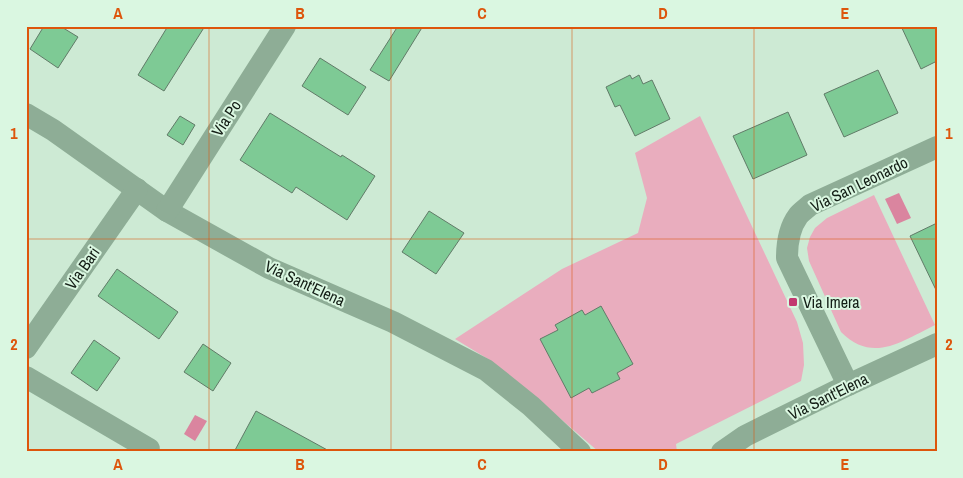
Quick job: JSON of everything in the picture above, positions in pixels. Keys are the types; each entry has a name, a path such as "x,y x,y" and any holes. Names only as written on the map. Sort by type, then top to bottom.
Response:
{"street":[{"name":"Via Po","path":"168,211 285,26"},
{"name":"Via Sant'Elena","path":"26,114 53,130 168,211 269,268 393,322 486,370 531,406 580,452"},
{"name":"Via San Leonardo","path":"848,385 787,258 787,243 791,230 798,216 810,205 937,147"},
{"name":"Via Bari","path":"26,348 137,189"},
{"name":"Via Sant'Elena","path":"722,452 746,436 848,385 937,344"},
{"path":"26,377 149,450"}],"shaded area":[{"path":"700,116 797,322 803,343 804,365 801,381 676,444 677,452 599,452 488,359 455,339 562,269 638,233 647,198 635,153"},
{"path":"899,193 911,218 897,224 885,199"},
{"path":"874,195 935,325 899,343 876,348 865,347 853,342 841,332 809,261 807,248 815,228 827,218"},
{"path":"195,415 207,421 195,441 184,434"}],"building":[{"path":"44,26 60,26 78,37 58,68 30,49"},
{"path":"168,26 205,26 164,91 138,75"},
{"path":"398,26 423,26 389,81 370,70"},
{"path":"901,26 937,26 937,61 921,69"},
{"path":"320,58 366,87 348,115 302,86"},
{"path":"878,70 898,113 844,137 824,94"},
{"path":"630,75 632,79 639,75 643,84 652,80 670,119 635,136 620,105 615,107 606,87"},
{"path":"788,112 807,155 753,179 733,136"},
{"path":"270,113 375,176 347,220 296,187 292,193 240,160"},
{"path":"180,116 195,125 183,145 167,135"},
{"path":"429,211 464,233 436,274 402,252"},
{"path":"937,223 937,292 910,236"},
{"path":"117,269 178,312 159,339 98,296"},
{"path":"601,306 633,364 617,373 620,379 592,393 589,388 571,398 540,339 558,330 555,325 582,310 585,315"},
{"path":"94,340 120,358 97,391 71,373"},
{"path":"203,344 231,363 213,391 184,372"},
{"path":"256,411 289,429 331,452 234,452"}],"place":[{"name":"Via Imera","path":"793,302"}]}
